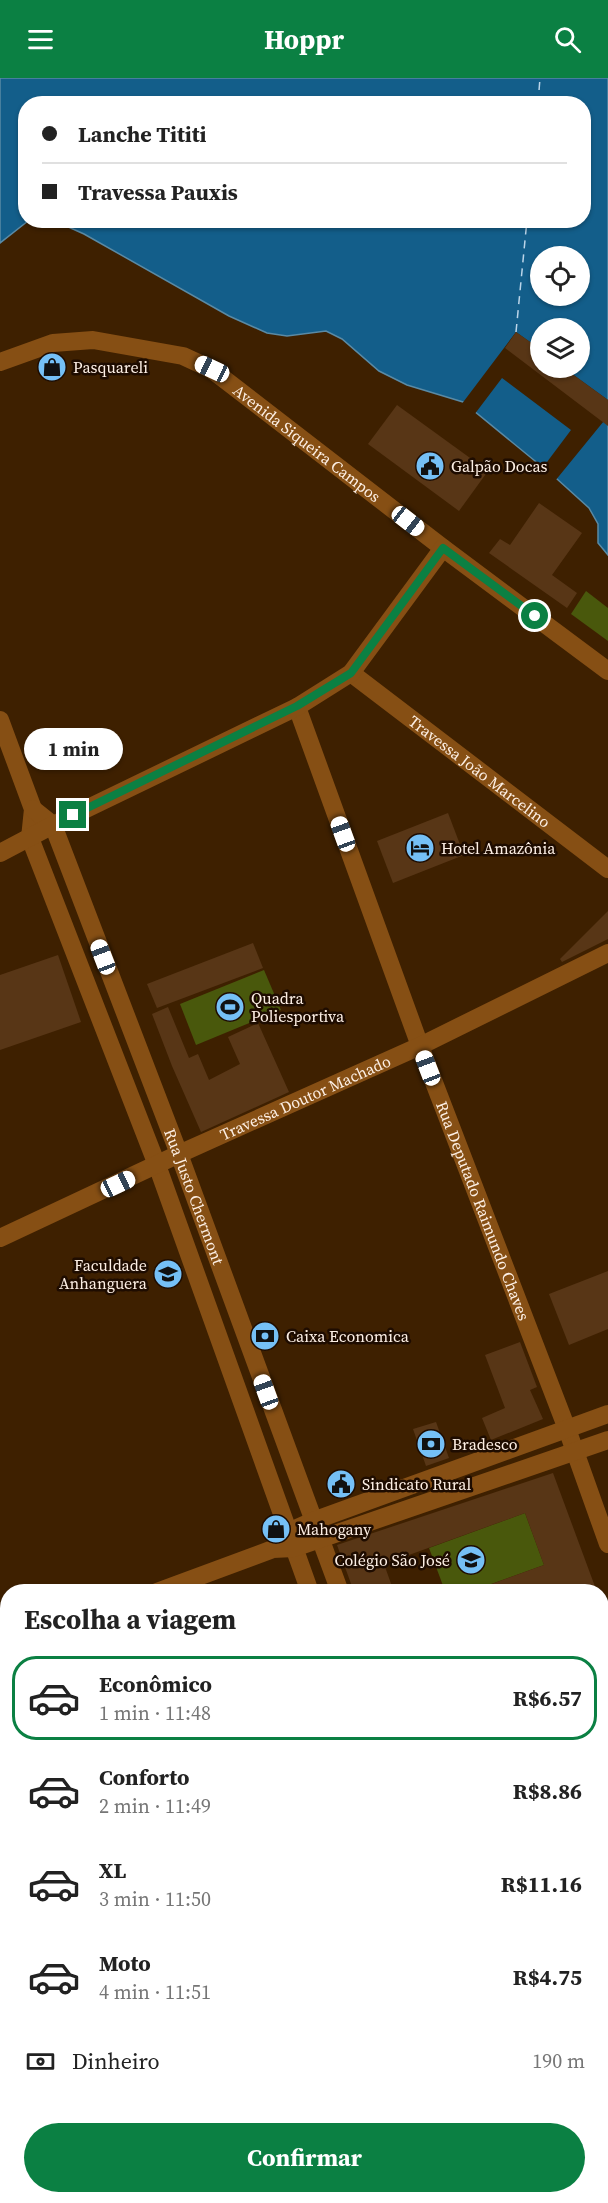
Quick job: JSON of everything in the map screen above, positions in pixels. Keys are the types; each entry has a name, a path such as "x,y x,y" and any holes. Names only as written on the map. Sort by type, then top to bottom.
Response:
{"street":[{"name":"Avenida Siqueira Campos","path":"0,362 53,343 93,340 183,356 212,369 443,548 608,670"},
{"path":"0,854 53,825 297,706 351,673 443,548"},
{"name":"Travessa João Marcelino","path":"351,673 608,869"},
{"name":"Rua Deputado Raimundo Chaves","path":"297,706 420,1046 567,1429 608,1544"},
{"name":"Rua Justo Chermont","path":"0,720 33,810 30,838 157,1166 307,1584"},
{"path":"33,810 53,825"},
{"name":"Rua Justo Chermont","path":"53,825 179,1154 337,1584"},
{"name":"Travessa Doutor Machado","path":"0,1238 179,1154 420,1046 608,953"},
{"path":"179,1584 273,1549 291,1540 313,1521 608,1414"},
{"path":"291,1540 321,1538 608,1440"}],"green space":[{"path":"586,591 608,608 608,641 571,614"},
{"name":"Quadra Poliesportiva","path":"264,970 281,1010 196,1045 180,1004"},
{"path":"525,1513 544,1565 491,1584 442,1584 429,1548"}],"water":[{"path":"0,78 608,78 608,555 598,543 598,524 589,508 463,402 407,385 379,371 342,339 326,331 287,336 267,333 229,316 71,228 591,228 591,96 18,96 18,228 0,243"}],"pier":[{"path":"516,332 530,342 530,378 578,378 608,400 608,416 555,481 541,470 571,430 502,378 474,415 461,405"}],"building":[{"path":"516,332 530,342 530,367 505,348"},
{"path":"545,378 578,378 608,400 608,426"},
{"path":"397,405 488,471 459,511 368,444"},
{"path":"539,503 582,533 552,575 577,593 567,608 489,553 500,539 510,545"},
{"name":"Hotel Amazônia","path":"448,813 464,855 393,883 377,841"},
{"path":"608,911 608,939 562,962 560,959"},
{"path":"253,943 263,968 157,1008 147,984"},
{"path":"58,955 81,1022 0,1050 0,975"},
{"path":"168,1007 189,1058 198,1054 209,1080 240,1064 228,1037 258,1023 289,1092 201,1132 152,1014"},
{"path":"608,1271 608,1329 569,1345 549,1294"},
{"path":"520,1342 537,1387 530,1390 543,1419 491,1440 482,1418 505,1408 485,1355"},
{"name":"Bradesco","path":"436,1422 449,1458 426,1466 413,1429"},
{"path":"553,1473 594,1584 492,1584 544,1565 525,1513 384,1564 391,1584 351,1584 337,1545"}],"ferry route":[{"path":"539,96 540,78"},
{"path":"516,332 526,228"}],"place":[{"name":"Pasquareli","path":"52,367"},
{"name":"Galpão Docas","path":"430,466"},
{"name":"Hotel Amazônia","path":"420,848"},
{"name":"Quadra Poliesportiva","path":"230,1007"},
{"name":"Faculdade Anhanguera","path":"168,1274"},
{"name":"Caixa Economica","path":"265,1336"},
{"name":"Bradesco","path":"431,1444"},
{"name":"Sindicato Rural","path":"341,1484"},
{"name":"Mahogany","path":"276,1529"},
{"name":"Colégio São José","path":"471,1560"}],"route":[{"path":"73,815 297,706 351,673 443,548 535,616"}]}
